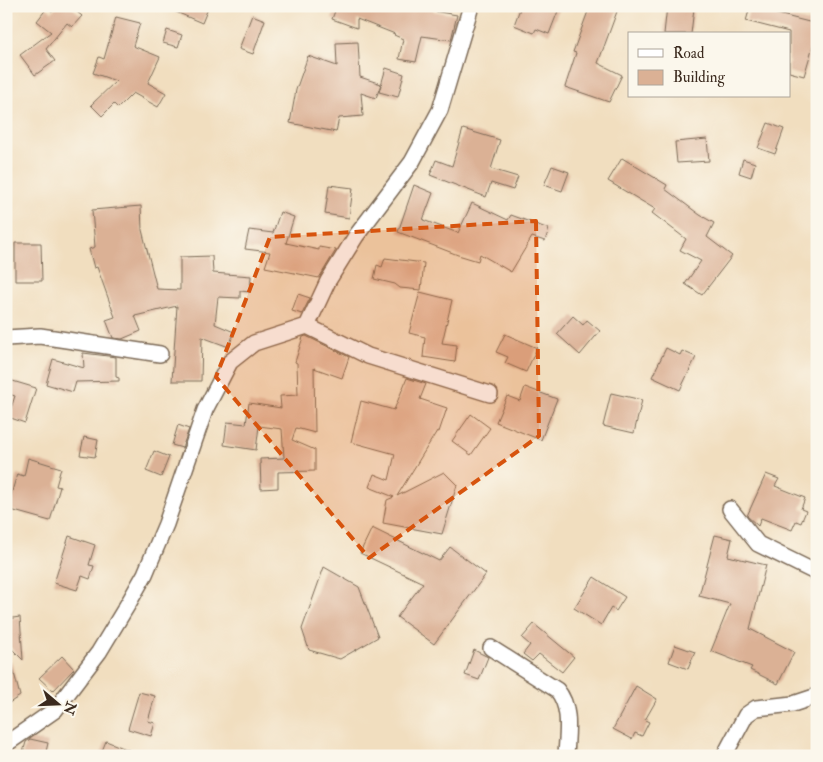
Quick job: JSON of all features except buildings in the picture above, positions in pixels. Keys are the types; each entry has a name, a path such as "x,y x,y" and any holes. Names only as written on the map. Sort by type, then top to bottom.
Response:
{"street":[{"path":"308,326 328,282 356,236 412,162 440,110 470,6"},
{"path":"6,744 55,710 99,652 145,574 166,524 206,410 230,362 254,343 308,326 368,356 490,394"},
{"path":"6,338 40,336 160,354"},
{"path":"730,509 758,544 817,573"},
{"path":"491,648 558,690 564,698 567,711 566,756"},
{"path":"724,756 746,715 756,708 793,704 817,696"}],"highlighted area":[{"path":"536,221 539,436 369,558 216,377 270,237"}]}
